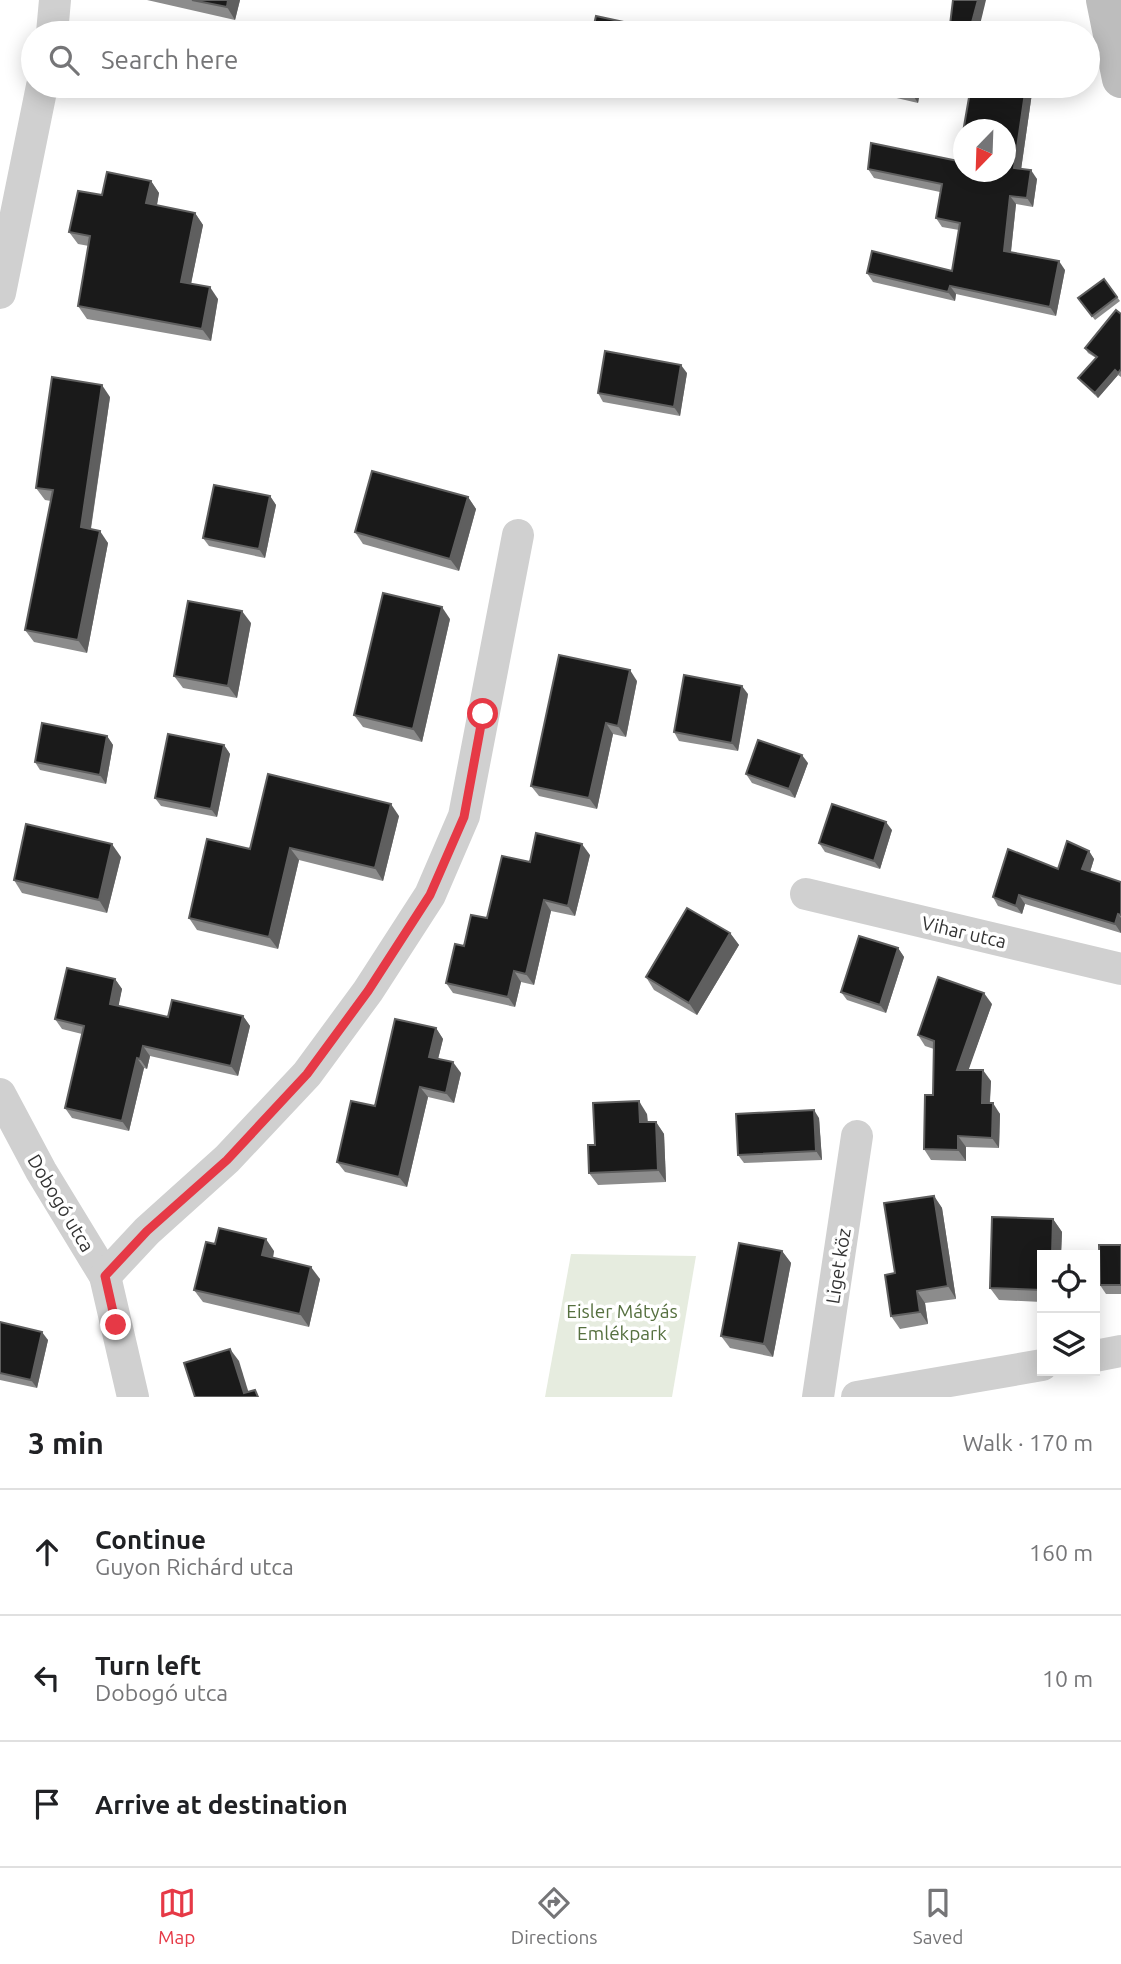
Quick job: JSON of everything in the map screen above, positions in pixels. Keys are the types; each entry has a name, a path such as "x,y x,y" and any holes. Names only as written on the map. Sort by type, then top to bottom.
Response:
{"main road":[{"path":"1105,0 1121,79"}],"street":[{"path":"53,21 55,0"},
{"path":"0,293 12,172 38,98"},
{"path":"105,1276 147,1231 227,1160 307,1074 368,991 430,895 464,817 518,535"},
{"name":"Vihar utca","path":"806,894 1121,969"},
{"name":"Dobogó utca","path":"0,1094 41,1171 105,1276 133,1397"},
{"name":"Liget köz","path":"818,1397 857,1136"},
{"path":"1100,1355 1121,1351"},
{"path":"857,1397 1037,1366"}],"green space":[{"name":"Eisler Mátyás Emlékpark","path":"571,1254 696,1256 672,1397 545,1397"}],"building":[{"path":"192,0 228,0 227,7"},
{"path":"953,0 978,0 972,21 950,21"},
{"path":"596,16 619,21 595,21"},
{"path":"969,98 1024,98 1016,154 1016,119 965,119"},
{"path":"871,143 953,160 953,182 1016,182 1016,168 1031,170 1027,198 1010,196 1004,251 1059,261 1050,307 950,286 948,292 867,273 872,251 952,271 960,223 936,218 942,184 868,169"},
{"path":"107,172 151,181 146,203 195,213 181,282 210,287 202,329 78,306 90,236 69,232 78,191 102,195"},
{"path":"1104,279 1117,297 1092,316 1078,298"},
{"path":"1116,310 1121,314 1121,369 1118,373 1115,370 1095,393 1078,378 1097,357 1085,348"},
{"path":"605,351 681,365 674,407 598,393"},
{"path":"52,377 102,385 81,527 100,531 78,640 25,630 53,490 36,488"},
{"path":"372,471 468,497 450,559 355,532"},
{"path":"214,485 270,496 259,549 203,538"},
{"path":"383,593 442,607 413,729 354,715"},
{"path":"188,601 242,611 228,686 174,676"},
{"path":"559,655 630,670 618,726 606,723 589,798 531,786"},
{"path":"684,675 742,686 732,743 674,732"},
{"path":"42,723 107,736 100,775 35,762"},
{"path":"168,734 224,745 211,809 155,798"},
{"path":"758,740 802,755 789,789 746,774"},
{"path":"268,774 391,804 375,868 290,848 269,937 189,918 207,839 250,849"},
{"path":"832,804 886,822 874,861 819,843"},
{"path":"26,824 112,844 99,900 14,880"},
{"path":"536,833 582,844 568,906 544,900 526,974 514,971 508,997 446,983 455,944 464,946 471,915 487,918 502,856 530,862"},
{"path":"1067,841 1089,851 1082,869 1121,882 1121,915 1118,914 1115,924 1019,895 1016,906 993,897 1008,849 1058,869"},
{"path":"687,908 730,933 689,1003 646,977"},
{"path":"859,936 898,948 880,1005 841,992"},
{"path":"67,968 115,979 110,1004 168,1017 172,1000 243,1016 231,1066 143,1046 140,1059 137,1058 122,1121 65,1108 84,1026 55,1019"},
{"path":"938,977 984,993 957,1070 983,1070 982,1103 993,1103 992,1138 958,1136 958,1150 924,1149 925,1095 933,1095 934,1041 918,1035"},
{"path":"395,1019 436,1028 429,1057 453,1062 446,1093 420,1087 399,1177 337,1162 351,1101 375,1106"},
{"path":"639,1101 640,1122 656,1122 658,1170 589,1173 588,1145 595,1145 593,1103"},
{"path":"814,1110 816,1151 738,1155 736,1114"},
{"path":"934,1196 948,1286 917,1291 920,1312 891,1316 885,1275 895,1273 884,1203"},
{"path":"992,1217 1053,1219 1052,1250 1037,1250 1037,1290 990,1288"},
{"path":"219,1228 266,1239 262,1255 311,1267 300,1314 194,1290 206,1242 215,1244"},
{"path":"739,1243 782,1251 764,1344 721,1336"},
{"path":"1099,1245 1121,1245 1121,1285 1100,1285"},
{"path":"0,1322 42,1332 31,1380 0,1373"},
{"path":"230,1349 244,1393 255,1390 258,1397 195,1397 184,1363"}],"route":[{"path":"116,1325 105,1276 147,1231 227,1160 307,1074 368,991 430,895 464,817 483,714"}]}
